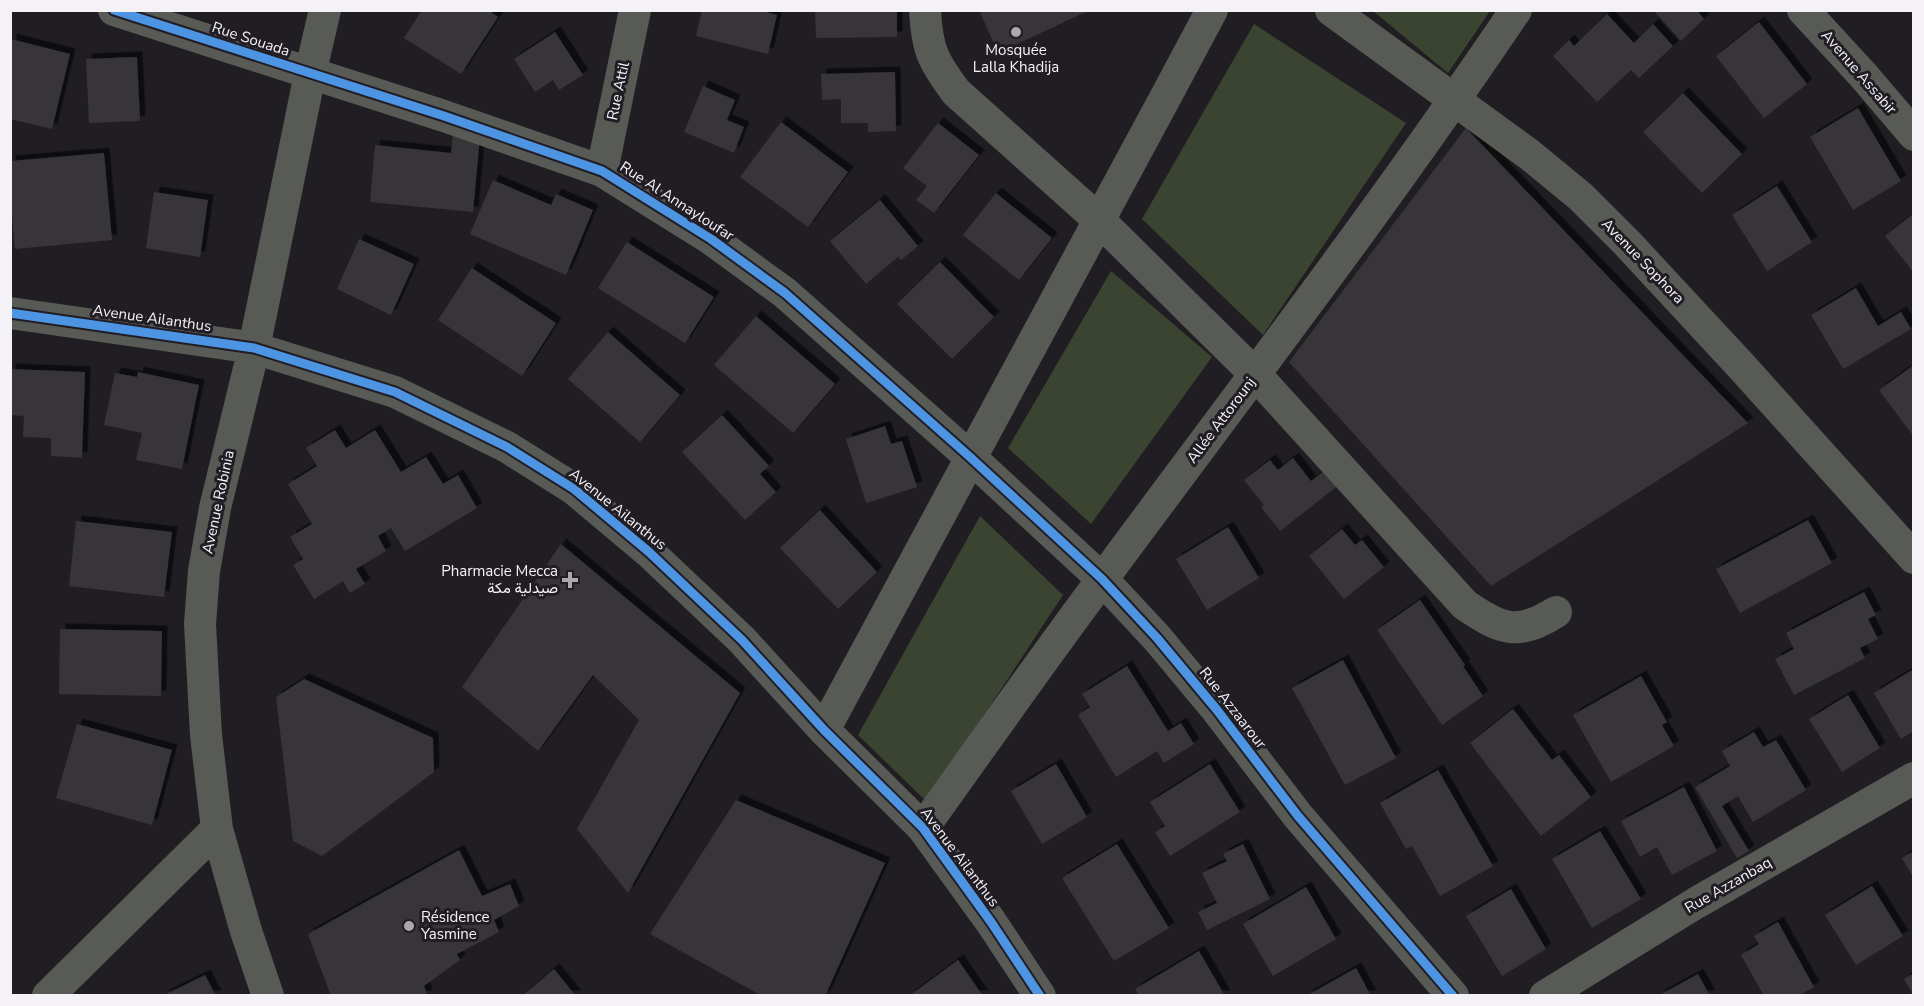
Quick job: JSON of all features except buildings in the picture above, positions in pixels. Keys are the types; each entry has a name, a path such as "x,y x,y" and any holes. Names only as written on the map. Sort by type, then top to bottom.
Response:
{"street":[{"name":"Rue Souada","path":"114,10 310,74"},
{"name":"Avenue Robinia","path":"268,996 246,931 217,829 206,735 200,624 204,571 214,508 254,348 325,10"},
{"name":"Rue Attil","path":"602,171 635,10"},
{"path":"925,10 927,39 938,67 956,92 1100,221 1255,374 1465,605 1489,621 1512,628 1533,624 1556,612"},
{"path":"824,730 1212,10"},
{"name":"Avenue Sophora","path":"1331,10 1530,155 1581,198 1628,243 1914,558"},
{"name":"Allée Attorounj","path":"922,828 1102,579 1455,100 1516,10"},
{"name":"Avenue Assabir","path":"1803,10 1914,135"},
{"name":"Rue Al Annayloufar","path":"310,74 444,116 602,171 711,239 785,293 970,457"},
{"name":"Avenue Ailanthus","path":"10,313 254,348 395,392 507,447 574,489 649,552 742,640 824,730 922,828 991,922 1040,996"},
{"name":"Rue Azzaarour","path":"970,457 1102,579 1157,638 1217,710 1298,816 1453,996"},
{"name":"Rue Azzanbaq","path":"1545,996 1696,903 1914,778"},
{"path":"48,996 217,829"}],"green space":[{"path":"1373,11 1490,11 1448,73"},
{"path":"1254,24 1406,123 1263,335 1142,219"},
{"path":"1111,271 1212,357 1091,524 1008,448"},
{"path":"980,516 1063,595 927,802 858,735"}],"cycle path":[{"path":"114,10 444,116 602,171 711,239 785,293 970,457 1102,579 1157,638 1217,710 1298,816 1453,996"},
{"path":"10,313 254,348 395,392 507,447 574,489 649,552 742,640 824,730 923,828 991,922 1040,996"}],"place":[{"name":"Mosquée Lalla Khadija","path":"1016,32"},
{"name":"Pharmacie Mecca صيدلية مكة","path":"570,580"},
{"name":"Résidence Yasmine","path":"409,926"}]}
